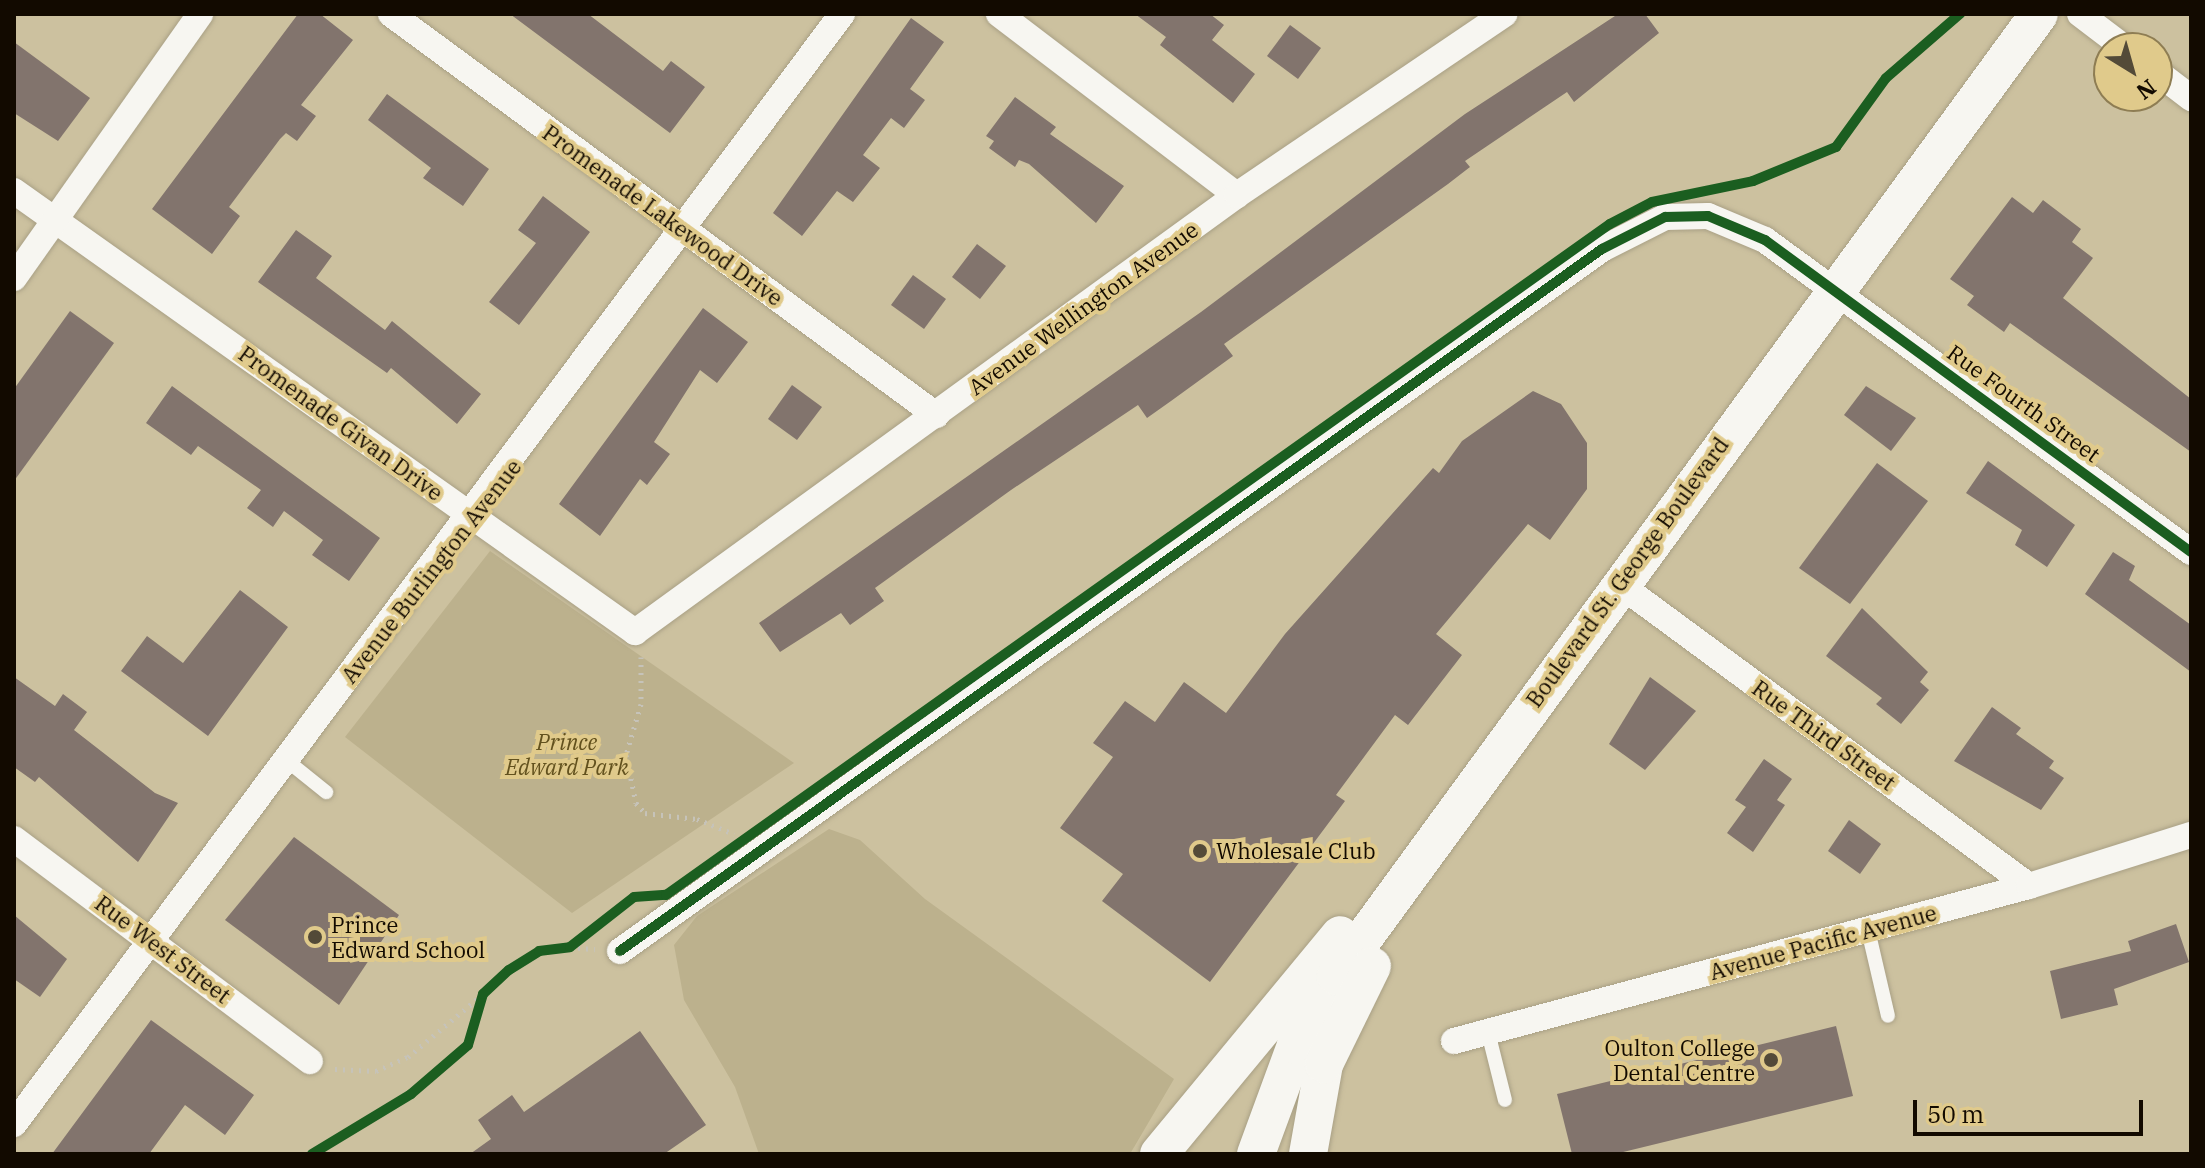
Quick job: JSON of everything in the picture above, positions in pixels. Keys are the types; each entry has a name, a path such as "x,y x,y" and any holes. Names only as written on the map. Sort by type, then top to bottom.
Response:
{"main road":[{"name":"Boulevard St. George Boulevard","path":"1256,1154 1320,1001 1833,287 2039,14"},
{"path":"1159,1154 1498,751"},
{"path":"1308,1154 1324,1064 1347,1009 1498,751"}],"street":[{"path":"14,278 200,14"},
{"name":"Promenade Lakewood Drive","path":"391,14 936,415"},
{"name":"Avenue Burlington Avenue","path":"14,1124 148,937 473,518 686,232 842,14"},
{"path":"999,14 1237,195"},
{"name":"Avenue Wellington Avenue","path":"635,632 1237,195 1504,14"},
{"path":"2080,14 2104,32"},
{"path":"2173,84 2191,98"},
{"name":"Promenade Givan Drive","path":"14,191 635,632"},
{"name":"Rue Fourth Street","path":"620,951 1625,234 1665,217 1708,216 1748,230 1833,287 2191,552"},
{"name":"Rue Third Street","path":"1619,584 2029,886"},
{"name":"Avenue Pacific Avenue","path":"1454,1041 2029,886 2191,835"},
{"name":"Rue West Street","path":"14,839 310,1061"}],"lane":[{"path":"285,759 326,792"},
{"path":"1868,930 1888,1016"},
{"path":"1488,1032 1505,1100"}],"path":[{"path":"635,632 645,679 626,755 636,803 645,813 717,824 755,854"},
{"path":"310,1061 344,1072 376,1071 450,1029 483,994"}],"green space":[{"name":"Prince Edward Park","path":"490,551 794,763 572,913 345,737"},
{"path":"829,829 860,840 925,899 1174,1079 1130,1154 759,1154 735,1087 684,1000 674,945 697,916"}],"building":[{"path":"298,14 320,14 353,40 301,105 316,116 297,141 286,133 280,139 229,207 240,216 212,254 152,209"},
{"path":"510,14 588,14 663,71 671,61 705,87 670,133"},
{"path":"1135,14 1210,14 1224,25 1212,40 1255,74 1233,103 1160,45 1166,37"},
{"path":"1618,14 1645,14 1659,33 1574,102 1567,92 1465,161 1470,167 1448,184 1224,344 1233,356 1147,418 1138,405 1011,490 875,588 884,601 850,625 841,613 780,652 759,623 1201,312 1465,114"},
{"path":"911,18 944,42 910,89 925,100 904,128 891,118 863,155 880,168 853,202 837,191 802,236 773,213"},
{"path":"1290,25 1321,48 1298,79 1267,56"},
{"path":"14,42 90,98 58,141 14,113"},
{"path":"387,94 489,169 463,206 423,178 431,168 368,120"},
{"path":"1015,97 1056,127 1050,134 1124,186 1096,223 1029,164 1019,160 1015,167 989,148 994,141 986,136"},
{"path":"543,196 590,232 519,325 489,302 536,243 518,230"},
{"path":"2012,197 2033,213 2043,200 2081,229 2072,242 2093,258 2063,298 2191,399 2191,452 2010,323 2004,332 1967,305 1974,296 1950,279"},
{"path":"296,230 332,256 316,278 385,330 392,321 481,394 457,424 391,368 387,373 258,282"},
{"path":"977,244 1006,266 980,299 952,277"},
{"path":"913,275 946,299 924,329 891,305"},
{"path":"703,308 748,342 717,383 700,370 654,442 670,454 647,485 640,479 600,536 559,504"},
{"path":"70,311 114,343 14,481 14,389"},
{"path":"792,385 822,407 797,440 768,419"},
{"path":"172,386 380,538 349,581 312,555 323,540 284,511 273,527 247,508 261,490 198,446 191,455 146,423"},
{"path":"1866,386 1916,418 1891,451 1844,415"},
{"path":"1533,391 1561,404 1587,443 1587,489 1550,540 1528,524 1436,634 1462,655 1408,725 1395,715 1336,795 1345,801 1210,982 1102,901 1123,874 1060,828 1113,757 1093,743 1125,701 1155,722 1184,682 1226,713 1285,634 1433,468 1439,473 1462,441"},
{"path":"1988,461 2075,525 2047,567 2015,545 2022,530 1966,493"},
{"path":"1877,463 1928,501 1850,604 1799,568"},
{"path":"2113,552 2135,566 2129,580 2191,625 2191,672 2085,594"},
{"path":"240,590 288,627 208,736 121,671 147,636 183,663"},
{"path":"1862,608 1928,672 1920,682 1929,690 1901,724 1876,704 1882,698 1826,656"},
{"path":"14,677 55,706 63,694 87,712 74,730 155,793 178,803 138,862 39,777 35,782 14,767"},
{"path":"1650,677 1696,711 1645,770 1609,744"},
{"path":"1992,707 2021,728 2016,734 2054,761 2049,768 2064,778 2041,810 1954,761"},
{"path":"1764,759 1792,779 1777,800 1785,805 1753,852 1727,833 1746,807 1735,800"},
{"path":"1849,820 1881,844 1860,874 1828,851"},
{"name":"Prince Edward School","path":"294,837 399,915 339,1005 225,920"},
{"path":"14,915 67,959 40,997 14,979"},
{"path":"2176,924 2189,962 2114,989 2118,1005 2061,1019 2050,971 2131,951 2128,941"},
{"path":"151,1020 254,1095 225,1135 185,1105 149,1154 52,1154"},
{"name":"Oulton College Dental Centre","path":"1836,1026 1853,1096 1615,1154 1572,1154 1557,1094"},
{"path":"640,1031 706,1125 664,1154 470,1154 491,1139 478,1120 512,1095 524,1112"}],"cycle path":[{"path":"312,1154 411,1094 468,1045 483,994 509,970 539,951 570,947 634,897 666,895 1610,224 1652,202 1753,181 1836,147 1886,78 1960,14"},
{"path":"620,951 1602,249 1665,217 1708,216 1765,240 2191,552"}],"place":[{"name":"Wholesale Club","path":"1200,851"},
{"name":"Prince Edward School","path":"315,937"},
{"name":"Oulton College Dental Centre","path":"1771,1060"}]}
